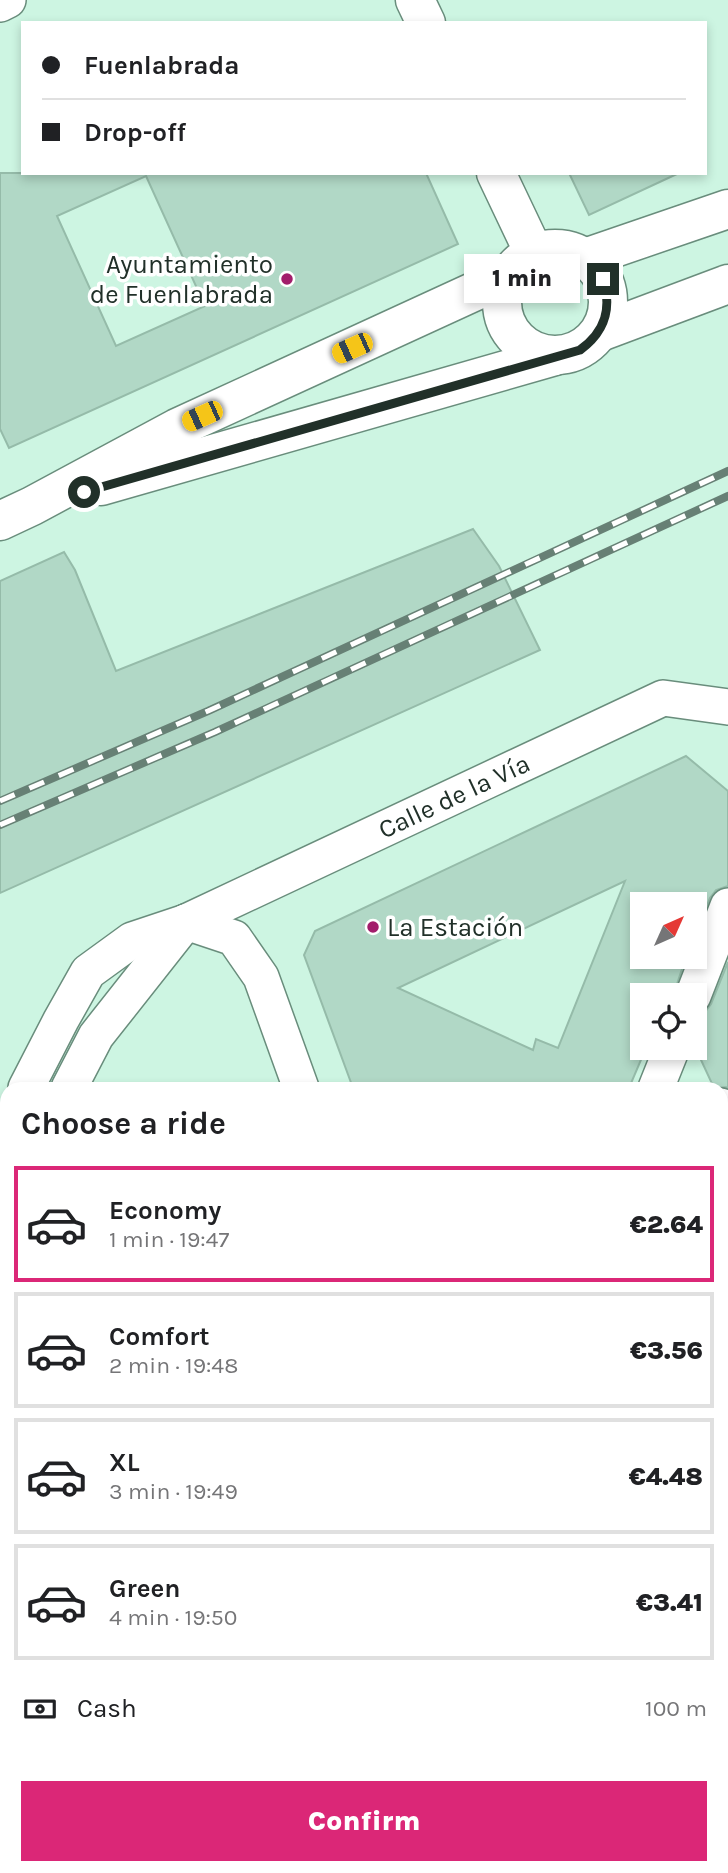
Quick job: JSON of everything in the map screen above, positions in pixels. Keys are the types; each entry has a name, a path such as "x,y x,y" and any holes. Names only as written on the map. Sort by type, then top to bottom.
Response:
{"street":[{"path":"0,4 8,0"},
{"path":"415,0 425,21"},
{"path":"497,175 521,265 502,300 503,312 512,335 531,351 555,356"},
{"path":"585,258 728,209"},
{"path":"16,513 177,428 521,265 547,249 560,249 585,258 596,268 607,292 608,306 600,332"},
{"path":"16,513 580,350 600,332 728,284"},
{"name":"Calle de la Vía","path":"29,1082 88,972 132,940 186,922 663,698 728,707"},
{"path":"698,983 728,906"},
{"path":"186,922 234,939 261,977 300,1082"},
{"name":"Calle de la Vía","path":"72,1082 96,1035 186,922"},
{"path":"664,1082 669,1060"}],"building":[{"name":"Ayuntamiento de Fuenlabrada","path":"0,173 427,175 458,244 9,448 0,429","holes":["146,176 205,306 116,346 57,216"]},
{"path":"570,175 675,175 589,215"},
{"path":"473,529 499,566 540,650 0,893 0,581 64,552 75,570 116,671"},
{"path":"686,756 728,791 728,886 716,890 707,906 707,892 630,892 630,970 682,970 677,983 630,983 630,1060 641,1060 632,1082 351,1082 304,955 315,931","holes":["625,881 558,1048 536,1039 533,1050 398,988"]},
{"path":"728,962 728,1082 711,1082 701,1060 707,1060 707,1009"}],"railway":[{"path":"0,801 208,711 728,471"},
{"path":"0,825 215,732 728,496"}],"place":[{"name":"Ayuntamiento de Fuenlabrada","path":"287,279"},
{"name":"La Estación","path":"373,927"}],"route":[{"path":"84,492 580,350 600,332 606,319 607,292 603,279"}]}
